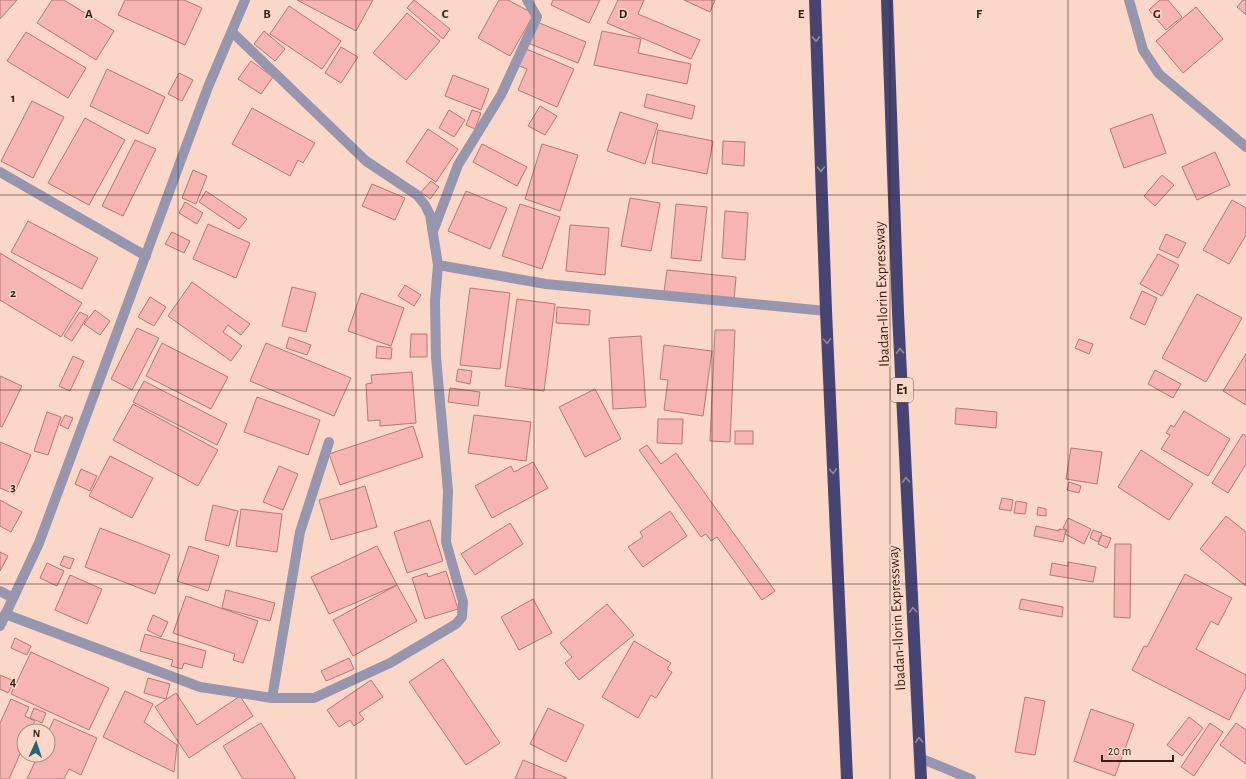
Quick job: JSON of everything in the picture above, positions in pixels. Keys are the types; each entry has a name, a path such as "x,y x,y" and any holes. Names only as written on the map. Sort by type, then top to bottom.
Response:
{"highway":[{"path":"815,0 826,311 847,779"},
{"name":"Ibadan-Ilorin Expressway","path":"887,0 898,313 921,779"}],"street":[{"path":"0,626 39,543 208,87 245,0"},
{"path":"433,231 458,165 501,95 536,17 528,0"},
{"path":"1129,0 1143,50 1159,74 1246,147"},
{"path":"6,614 200,687 272,698 314,698 390,663 456,624 462,617 463,602 446,542 448,491 436,357 435,301 438,265 430,215 425,204 416,195 366,161 232,32"},
{"path":"0,172 146,256"},
{"path":"438,265 546,284 826,311"},
{"path":"272,698 300,532 329,442"},
{"path":"0,591 13,598"},
{"path":"920,758 971,779"}],"building":[{"path":"0,0 17,0 0,19"},
{"path":"52,0 64,0 114,31 96,60 37,23"},
{"path":"125,0 184,0 202,8 185,45 118,15"},
{"path":"297,0 373,0 356,31"},
{"path":"414,0 450,29 443,39 407,8"},
{"path":"499,0 508,0 534,14 510,56 478,38"},
{"path":"553,0 600,0 589,23 551,5"},
{"path":"618,0 644,0 638,14 700,40 691,59 607,23"},
{"path":"684,0 715,0 710,12"},
{"path":"1160,0 1168,0 1182,17 1166,30 1149,10"},
{"path":"1243,0 1246,0 1246,15 1237,7"},
{"path":"289,6 341,41 322,69 270,34"},
{"path":"1196,7 1223,39 1183,73 1156,41"},
{"path":"407,13 440,41 406,80 373,53"},
{"path":"537,22 586,42 578,63 528,43"},
{"path":"264,31 285,49 275,61 254,44"},
{"path":"602,31 641,39 638,53 691,64 687,84 594,65"},
{"path":"26,32 86,68 68,98 7,61"},
{"path":"341,47 358,57 341,83 325,73"},
{"path":"524,48 574,69 557,107 518,90 527,69 517,65"},
{"path":"251,61 273,77 261,94 238,79"},
{"path":"107,69 165,97 148,134 90,106"},
{"path":"179,73 193,80 182,101 168,94"},
{"path":"453,75 489,89 481,110 445,96"},
{"path":"647,94 695,106 692,119 644,107"},
{"path":"32,101 64,117 33,178 1,161"},
{"path":"540,106 557,116 545,135 528,126"},
{"path":"252,108 315,143 303,163 298,160 290,176 232,144"},
{"path":"449,110 465,120 454,137 439,128"},
{"path":"472,110 481,113 475,129 466,125"},
{"path":"620,112 658,124 645,164 607,151"},
{"path":"1152,114 1166,153 1124,168 1110,129"},
{"path":"85,118 125,140 89,205 48,183"},
{"path":"428,129 458,149 436,182 406,162"},
{"path":"658,130 713,141 707,174 652,163"},
{"path":"135,140 156,149 123,216 102,206"},
{"path":"723,141 745,142 744,166 722,164"},
{"path":"482,144 527,167 517,186 473,162"},
{"path":"542,144 578,155 560,211 525,199"},
{"path":"1215,152 1230,185 1197,200 1182,167"},
{"path":"193,170 207,176 196,204 182,198"},
{"path":"1162,175 1174,185 1155,206 1144,196"},
{"path":"431,181 439,187 430,199 421,192"},
{"path":"372,184 405,198 395,220 362,206"},
{"path":"206,191 247,219 239,229 199,202"},
{"path":"466,191 507,208 490,249 448,231"},
{"path":"630,198 660,203 651,251 621,246"},
{"path":"1232,200 1246,208 1246,235 1229,264 1203,250"},
{"path":"185,202 203,213 197,224 179,213"},
{"path":"520,204 560,217 542,269 502,256"},
{"path":"676,204 707,207 701,261 671,258"},
{"path":"725,211 748,213 745,260 722,258"},
{"path":"28,221 98,258 82,289 11,252"},
{"path":"208,224 250,243 236,278 193,259"},
{"path":"570,225 609,228 605,275 566,271"},
{"path":"172,232 190,241 184,253 165,244"},
{"path":"1166,234 1186,243 1178,258 1159,249"},
{"path":"0,253 82,303 61,337 0,300"},
{"path":"1158,254 1179,265 1162,296 1140,284"},
{"path":"667,270 736,277 734,300 664,292"},
{"path":"192,282 250,324 241,335 228,325 223,332 242,346 231,361 168,316"},
{"path":"405,285 421,295 414,306 398,296"},
{"path":"292,287 316,293 306,332 282,326"},
{"path":"470,288 510,293 500,369 460,365"},
{"path":"1142,291 1157,298 1145,325 1130,318"},
{"path":"361,293 404,308 391,346 348,331"},
{"path":"1197,294 1242,318 1206,382 1162,358"},
{"path":"150,297 166,307 154,326 138,317"},
{"path":"517,299 555,304 544,391 505,386"},
{"path":"557,307 590,310 589,325 556,323"},
{"path":"95,310 110,321 100,335 84,324"},
{"path":"80,312 88,316 72,341 64,336"},
{"path":"137,328 159,338 132,390 111,379"},
{"path":"715,330 735,330 730,442 710,441"},
{"path":"411,334 427,334 427,357 410,357"},
{"path":"641,336 646,407 613,409 609,338"},
{"path":"289,337 311,345 307,355 286,348"},
{"path":"1079,339 1093,344 1089,354 1075,348"},
{"path":"162,343 228,377 211,409 146,376"},
{"path":"266,343 351,378 334,416 250,381"},
{"path":"664,345 712,351 703,416 664,410 668,380 660,379"},
{"path":"377,346 392,348 391,359 376,358"},
{"path":"1246,354 1246,405 1223,391"},
{"path":"73,356 84,361 70,391 59,386"},
{"path":"458,369 472,371 470,384 456,381"},
{"path":"1155,370 1181,384 1173,398 1148,384"},
{"path":"412,372 416,423 380,426 380,420 368,421 366,384 372,383 371,375"},
{"path":"0,376 22,386 2,427 0,426"},
{"path":"144,381 227,424 217,445 133,402"},
{"path":"450,388 480,392 478,406 448,402"},
{"path":"595,389 621,439 585,457 559,407"},
{"path":"257,397 320,420 308,455 244,432"},
{"path":"133,404 218,450 198,486 113,440"},
{"path":"956,408 997,412 996,428 955,424"},
{"path":"1184,411 1230,439 1208,476 1161,449 1170,435 1166,433 1171,425 1174,427"},
{"path":"47,412 61,417 48,455 34,451"},
{"path":"65,415 73,418 68,429 60,425"},
{"path":"474,415 531,422 526,461 468,453"},
{"path":"658,419 683,419 682,444 657,443"},
{"path":"413,426 423,457 340,485 329,454"},
{"path":"735,431 753,431 753,444 735,444"},
{"path":"1243,434 1246,436 1246,464 1228,493 1212,483"},
{"path":"0,442 31,455 14,494 0,488"},
{"path":"647,445 661,464 676,453 775,591 762,600 717,537 711,541 706,534 701,537 639,450"},
{"path":"1071,448 1102,452 1097,484 1066,479"},
{"path":"1141,450 1193,484 1169,520 1118,487"},
{"path":"110,456 153,478 132,518 89,496"},
{"path":"533,462 548,488 492,518 475,486 511,466 514,472"},
{"path":"279,466 298,474 283,510 263,502"},
{"path":"81,469 97,476 90,491 75,484"},
{"path":"1069,482 1081,486 1079,493 1067,490"},
{"path":"365,486 377,527 331,540 319,500"},
{"path":"1002,498 1013,500 1011,511 999,509"},
{"path":"0,500 22,512 11,532 0,526"},
{"path":"1016,501 1027,503 1025,514 1014,513"},
{"path":"213,505 238,511 229,546 205,540"},
{"path":"1038,507 1046,509 1046,516 1037,515"},
{"path":"241,509 282,514 277,552 236,546"},
{"path":"670,511 687,536 643,567 628,547 643,537 640,532"},
{"path":"1226,516 1246,532 1246,586 1200,549"},
{"path":"1068,518 1091,529 1084,544 1065,534 1067,530 1063,528"},
{"path":"430,520 443,561 407,573 394,532"},
{"path":"510,523 523,544 475,575 461,554"},
{"path":"1036,526 1059,531 1059,529 1066,530 1063,542 1034,536"},
{"path":"100,528 170,555 155,594 85,567"},
{"path":"1093,530 1102,533 1098,542 1090,538"},
{"path":"1102,535 1111,538 1107,548 1098,544"},
{"path":"1115,544 1131,544 1130,618 1114,617"},
{"path":"189,546 219,556 208,591 177,581"},
{"path":"377,546 397,585 329,614 311,577"},
{"path":"0,552 8,556 0,571"},
{"path":"64,556 74,559 70,569 60,565"},
{"path":"1068,562 1096,567 1093,582 1050,575 1052,563 1068,566"},
{"path":"47,563 64,571 57,586 40,578"},
{"path":"446,571 458,609 425,619 412,578 427,573 428,577"},
{"path":"1185,574 1232,598 1218,625 1211,621 1196,649 1246,675 1246,687 1229,720 1132,670 1144,646 1147,647"},
{"path":"70,575 102,589 87,624 55,610"},
{"path":"397,585 417,621 353,656 333,620"},
{"path":"226,590 275,603 270,621 222,608"},
{"path":"186,596 258,621 243,663 233,660 235,654 173,633"},
{"path":"533,599 552,633 519,650 501,617"},
{"path":"1021,599 1063,607 1062,617 1019,609"},
{"path":"607,604 634,635 579,680 565,663 572,657 560,643"},
{"path":"153,615 168,622 161,637 147,630"},
{"path":"145,634 206,651 202,668 184,663 182,669 171,666 173,660 140,651"},
{"path":"15,638 31,646 27,655 11,648"},
{"path":"634,641 671,663 667,669 672,672 656,698 651,695 638,718 602,697"},
{"path":"31,652 109,688 89,730 11,694"},
{"path":"349,658 354,669 326,681 321,671"},
{"path":"443,659 500,743 466,765 409,682"},
{"path":"0,675 14,681 8,693 0,689"},
{"path":"148,678 170,684 166,699 144,693"},
{"path":"371,680 383,697 359,713 364,719 354,726 350,720 339,727 327,710"},
{"path":"125,691 153,704 144,722 177,745 174,772 103,737"},
{"path":"176,693 197,725 240,696 253,716 189,758 155,707"},
{"path":"1025,697 1045,701 1035,755 1015,752"},
{"path":"11,699 29,707 25,716 35,721 34,723 16,723 16,763 9,779 0,779 0,723"},
{"path":"34,708 46,713 42,723 30,718"},
{"path":"548,708 584,725 566,762 530,744"},
{"path":"1091,709 1134,724 1115,776 1074,761"},
{"path":"1189,717 1203,728 1182,756 1167,745"},
{"path":"54,719 97,738 81,775 69,769 64,779 27,779 34,763 56,763 56,723 52,723"},
{"path":"261,723 296,779 243,779 223,746"},
{"path":"1210,723 1223,732 1194,776 1181,767"},
{"path":"1236,723 1246,730 1246,764 1220,745"},
{"path":"523,760 567,778 515,779"}]}
